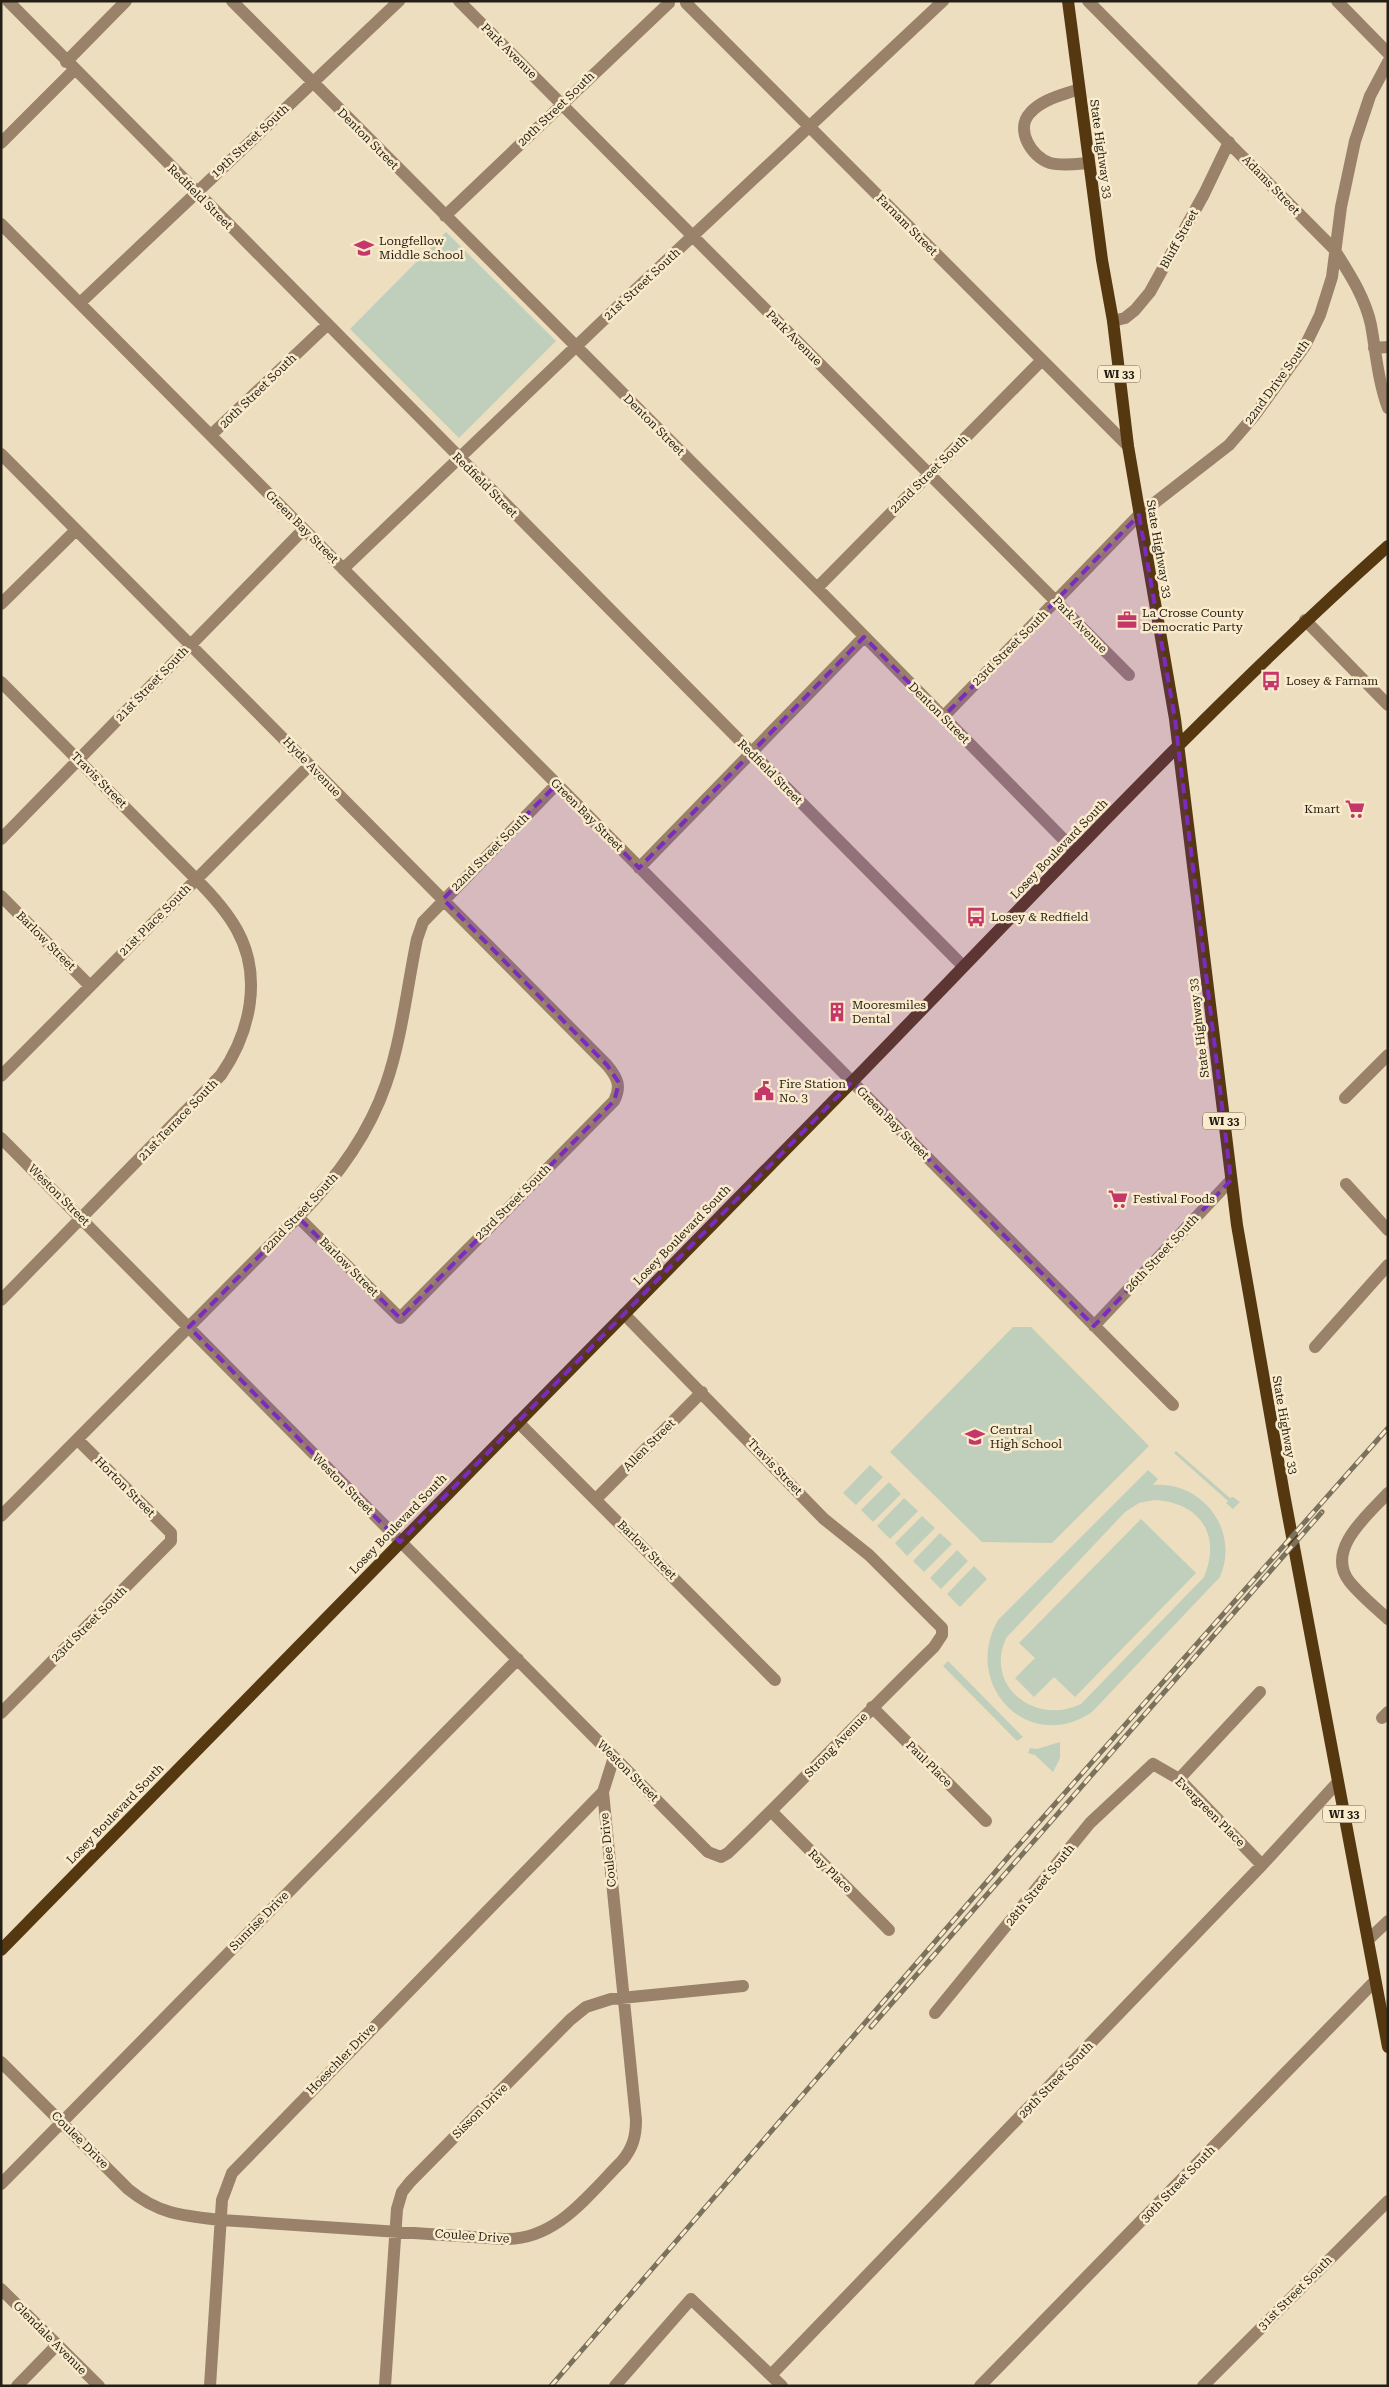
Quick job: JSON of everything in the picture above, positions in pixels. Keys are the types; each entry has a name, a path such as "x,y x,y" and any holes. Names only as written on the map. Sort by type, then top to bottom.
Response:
{"main road":[{"name":"State Highway 33","path":"1068,1 1089,163 1113,321 1128,446 1178,745 1231,1180 1251,1315 1388,2047"},
{"name":"Losey Boulevard South","path":"1,1950 852,1082 1178,745 1305,620 1388,546"}],"street":[{"name":"Redfield Street","path":"8,1 195,193 963,966"},
{"path":"1,143 126,1"},
{"name":"Denton Street","path":"232,1 817,588 1076,851"},
{"name":"19th Street South","path":"80,303 399,1"},
{"name":"Park Avenue","path":"459,1 1129,675"},
{"name":"21st Street South","path":"343,569 944,1"},
{"name":"Adams Street","path":"1088,1 1334,249 1353,279 1364,304 1370,324 1381,389 1388,408"},
{"path":"1337,1 1388,52"},
{"path":"668,2 680,7 687,2"},
{"name":"20th Street South","path":"445,216 668,2"},
{"name":"Farnam Street","path":"687,2 1128,446"},
{"name":"22nd Drive South","path":"1139,515 1225,450 1281,380 1305,346 1320,315 1332,277 1334,249 1354,141 1370,96 1388,62"},
{"path":"1079,89 1038,106 1029,114 1024,126 1025,135 1032,148 1042,159 1056,164 1089,163"},
{"name":"Bluff Street","path":"1113,321 1125,318 1135,310 1150,292 1229,142"},
{"name":"Green Bay Street","path":"1,224 1173,1405"},
{"name":"20th Street South","path":"211,436 327,325"},
{"path":"1374,348 1388,347"},
{"name":"22nd Street South","path":"817,588 1042,360"},
{"name":"Hyde Avenue","path":"1,454 607,1065 619,1083"},
{"name":"23rd Street South","path":"943,717 1139,515"},
{"name":"21st Street South","path":"1,839 304,529"},
{"path":"1,604 76,530"},
{"path":"1305,620 1388,705"},
{"path":"639,868 864,637"},
{"name":"Travis Street","path":"1,682 196,879"},
{"name":"21st Place South","path":"1,1076 310,765"},
{"name":"22nd Street South","path":"1,1516 298,1217 341,1168 359,1141 378,1104 395,1051 417,939 423,922 557,784"},
{"name":"21st Terrace South","path":"1,1300 212,1086 229,1064 245,1029 250,1011 250,986 245,950 238,931 226,912 196,879"},
{"name":"Barlow Street","path":"1,896 90,986"},
{"path":"1346,1098 1388,1056"},
{"name":"23rd Street South","path":"400,1318 614,1101 619,1083"},
{"name":"Weston Street","path":"1,1138 707,1850"},
{"name":"26th Street South","path":"1094,1326 1231,1180"},
{"path":"1346,1184 1388,1230"},
{"name":"Barlow Street","path":"298,1217 400,1318"},
{"path":"1315,1347 1388,1265"},
{"name":"Travis Street","path":"624,1314 824,1519 868,1555 929,1617"},
{"name":"Allen Street","path":"596,1499 702,1392"},
{"name":"Barlow Street","path":"518,1422 775,1680"},
{"name":"Horton Street","path":"78,1440 172,1533"},
{"path":"1388,1493 1348,1539 1343,1556 1349,1581 1388,1619"},
{"name":"23rd Street South","path":"1,1713 167,1546 171,1541 172,1533"},
{"name":"Strong Avenue","path":"707,1850 716,1856 726,1855 771,1812 938,1641 942,1628 935,1618 929,1617"},
{"name":"Sunrise Drive","path":"1,2184 518,1659"},
{"path":"1179,1779 1260,1692"},
{"name":"Paul Place","path":"872,1707 986,1821"},
{"name":"Coulee Drive","path":"1,2062 128,2189 146,2202 173,2214 221,2220 513,2239 535,2235 563,2220 616,2168 629,2152 636,2133 603,1792 614,1757"},
{"name":"Evergreen Place","path":"1153,1764 1179,1779 1262,1865"},
{"name":"28th Street South","path":"935,2013 1090,1823 1153,1764"},
{"name":"29th Street South","path":"771,2375 1262,1865 1338,1782"},
{"name":"Hoeschler Drive","path":"210,2386 222,2200 227,2183 241,2162 603,1792"},
{"name":"Ray Place","path":"771,1812 888,1930"},
{"path":"1368,1940 1388,1921"},
{"name":"30th Street South","path":"980,2386 1375,1981"},
{"name":"Sisson Drive","path":"385,2386 396,2209 402,2192 577,2013 597,2002 743,1986"},
{"name":"31st Street South","path":"1203,2386 1388,2201"},
{"name":"Glendale Avenue","path":"1,2289 99,2386"},
{"path":"615,2386 690,2299 782,2386"},
{"path":"17,2386 57,2345"}],"highlighted area":[{"path":"1139,515 1175,719 1231,1180 1094,1326 852,1082 400,1542 189,1327 298,1217 400,1318 614,1101 619,1083 607,1065 443,899 557,784 639,868 864,637 943,717"}],"green space":[{"path":"446,232 556,341 459,438 350,329"},
{"path":"1013,1327 1031,1327 1149,1446 1052,1543 982,1542 890,1452"},
{"path":"1176,1451 1230,1498 1233,1497 1240,1502 1233,1509 1226,1503 1228,1501 1174,1453"},
{"path":"870,1465 883,1477 856,1505 843,1493"},
{"path":"1148,1470 1158,1479 1153,1485 1171,1486 1187,1491 1201,1500 1213,1512 1221,1527 1225,1543 1225,1560 1220,1577 1092,1712 1068,1723 1046,1725 1025,1719 1008,1706 995,1689 988,1668 989,1644 998,1620","holes":["1154,1500 1170,1502 1194,1514 1203,1523 1208,1534 1210,1547 1209,1561 1204,1577 1081,1704 1064,1709 1047,1710 1032,1706 1018,1698 1008,1686 1002,1672 1001,1656 1006,1638 1125,1512 1139,1503"]},
{"path":"889,1482 901,1494 873,1522 861,1510"},
{"path":"904,1498 918,1511 890,1539 877,1526"},
{"path":"922,1516 935,1528 907,1556 895,1543"},
{"path":"1141,1519 1196,1573 1075,1697 1054,1677 1034,1697 1015,1678 1035,1658 1019,1643"},
{"path":"940,1533 952,1544 924,1572 913,1561"},
{"path":"957,1550 968,1561 941,1589 930,1578"},
{"path":"974,1566 987,1579 960,1607 947,1594"},
{"path":"948,1661 1023,1737 1017,1741 943,1666"},
{"path":"1060,1742 1060,1758 1053,1772 1035,1755 1028,1753 1030,1748 1037,1749"}],"railway":[{"path":"551,2386 1016,1848 1388,1428"},
{"path":"871,2027 1322,1512"}],"place":[{"name":"Longfellow Middle School","path":"364,248"},
{"name":"La Crosse County Democratic Party","path":"1127,620"},
{"name":"Losey & Farnam","path":"1271,681"},
{"name":"Kmart","path":"1355,809"},
{"name":"Losey & Redfield","path":"976,917"},
{"name":"Mooresmiles Dental","path":"837,1012"},
{"name":"Fire Station No. 3","path":"764,1091"},
{"name":"Festival Foods","path":"1118,1199"},
{"name":"Central High School","path":"975,1437"}]}
